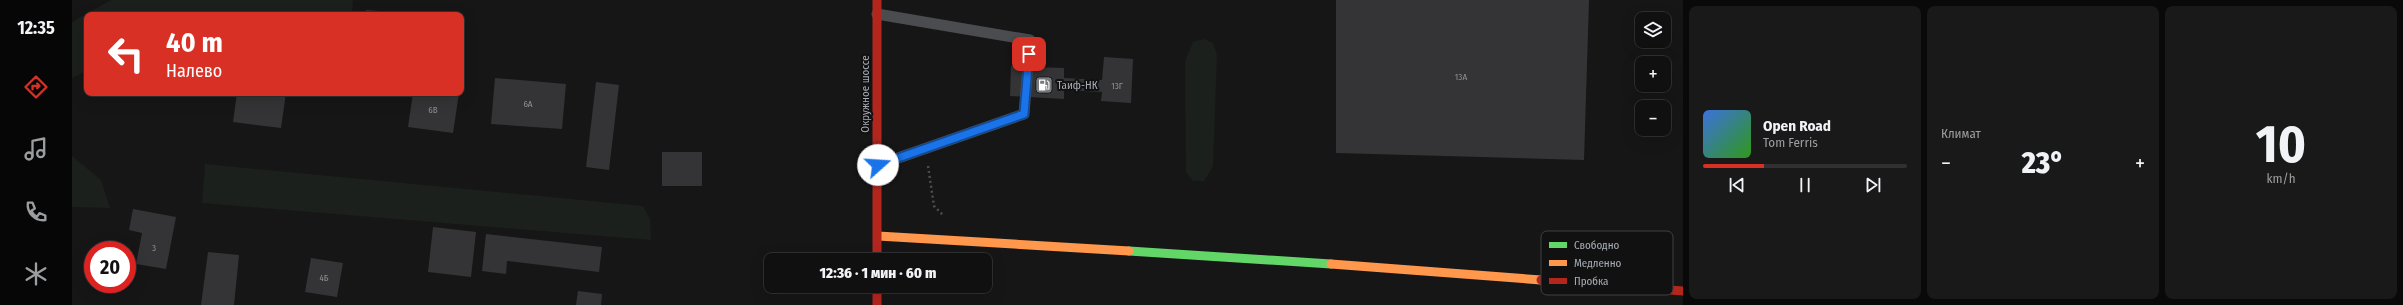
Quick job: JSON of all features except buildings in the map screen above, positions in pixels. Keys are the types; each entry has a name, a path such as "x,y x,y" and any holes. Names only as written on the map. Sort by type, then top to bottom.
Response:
{"street":[{"name":"Окружное шоссе","path":"877,0 877,253"},
{"path":"878,236 1273,260 1541,280"},
{"path":"1673,290 1683,291"},
{"path":"877,293 877,305"}],"lane":[{"path":"877,14 1030,40 1024,114 878,165"}],"shaded area":[{"path":"111,0 353,0 352,12 90,12"},
{"path":"84,15 84,72 72,78 72,22"},
{"path":"1204,39 1213,43 1217,55 1213,166 1204,181 1193,181 1186,172 1185,61 1193,42"},
{"path":"72,156 101,180 110,208 72,207"},
{"path":"205,164 643,206 650,219 651,240 202,203"}],"traffic: fast":[{"path":"1129,251 1331,264"}],"traffic: slow":[{"path":"878,236 1129,251"},
{"path":"1331,264 1541,280"}],"traffic: jam":[{"path":"877,0 877,253"},
{"path":"1673,290 1683,291"},
{"path":"877,293 877,305"}],"place":[{"name":"Таиф-НК","path":"1044,85"}],"route":[{"path":"878,165 1024,114 1029,54"}]}
